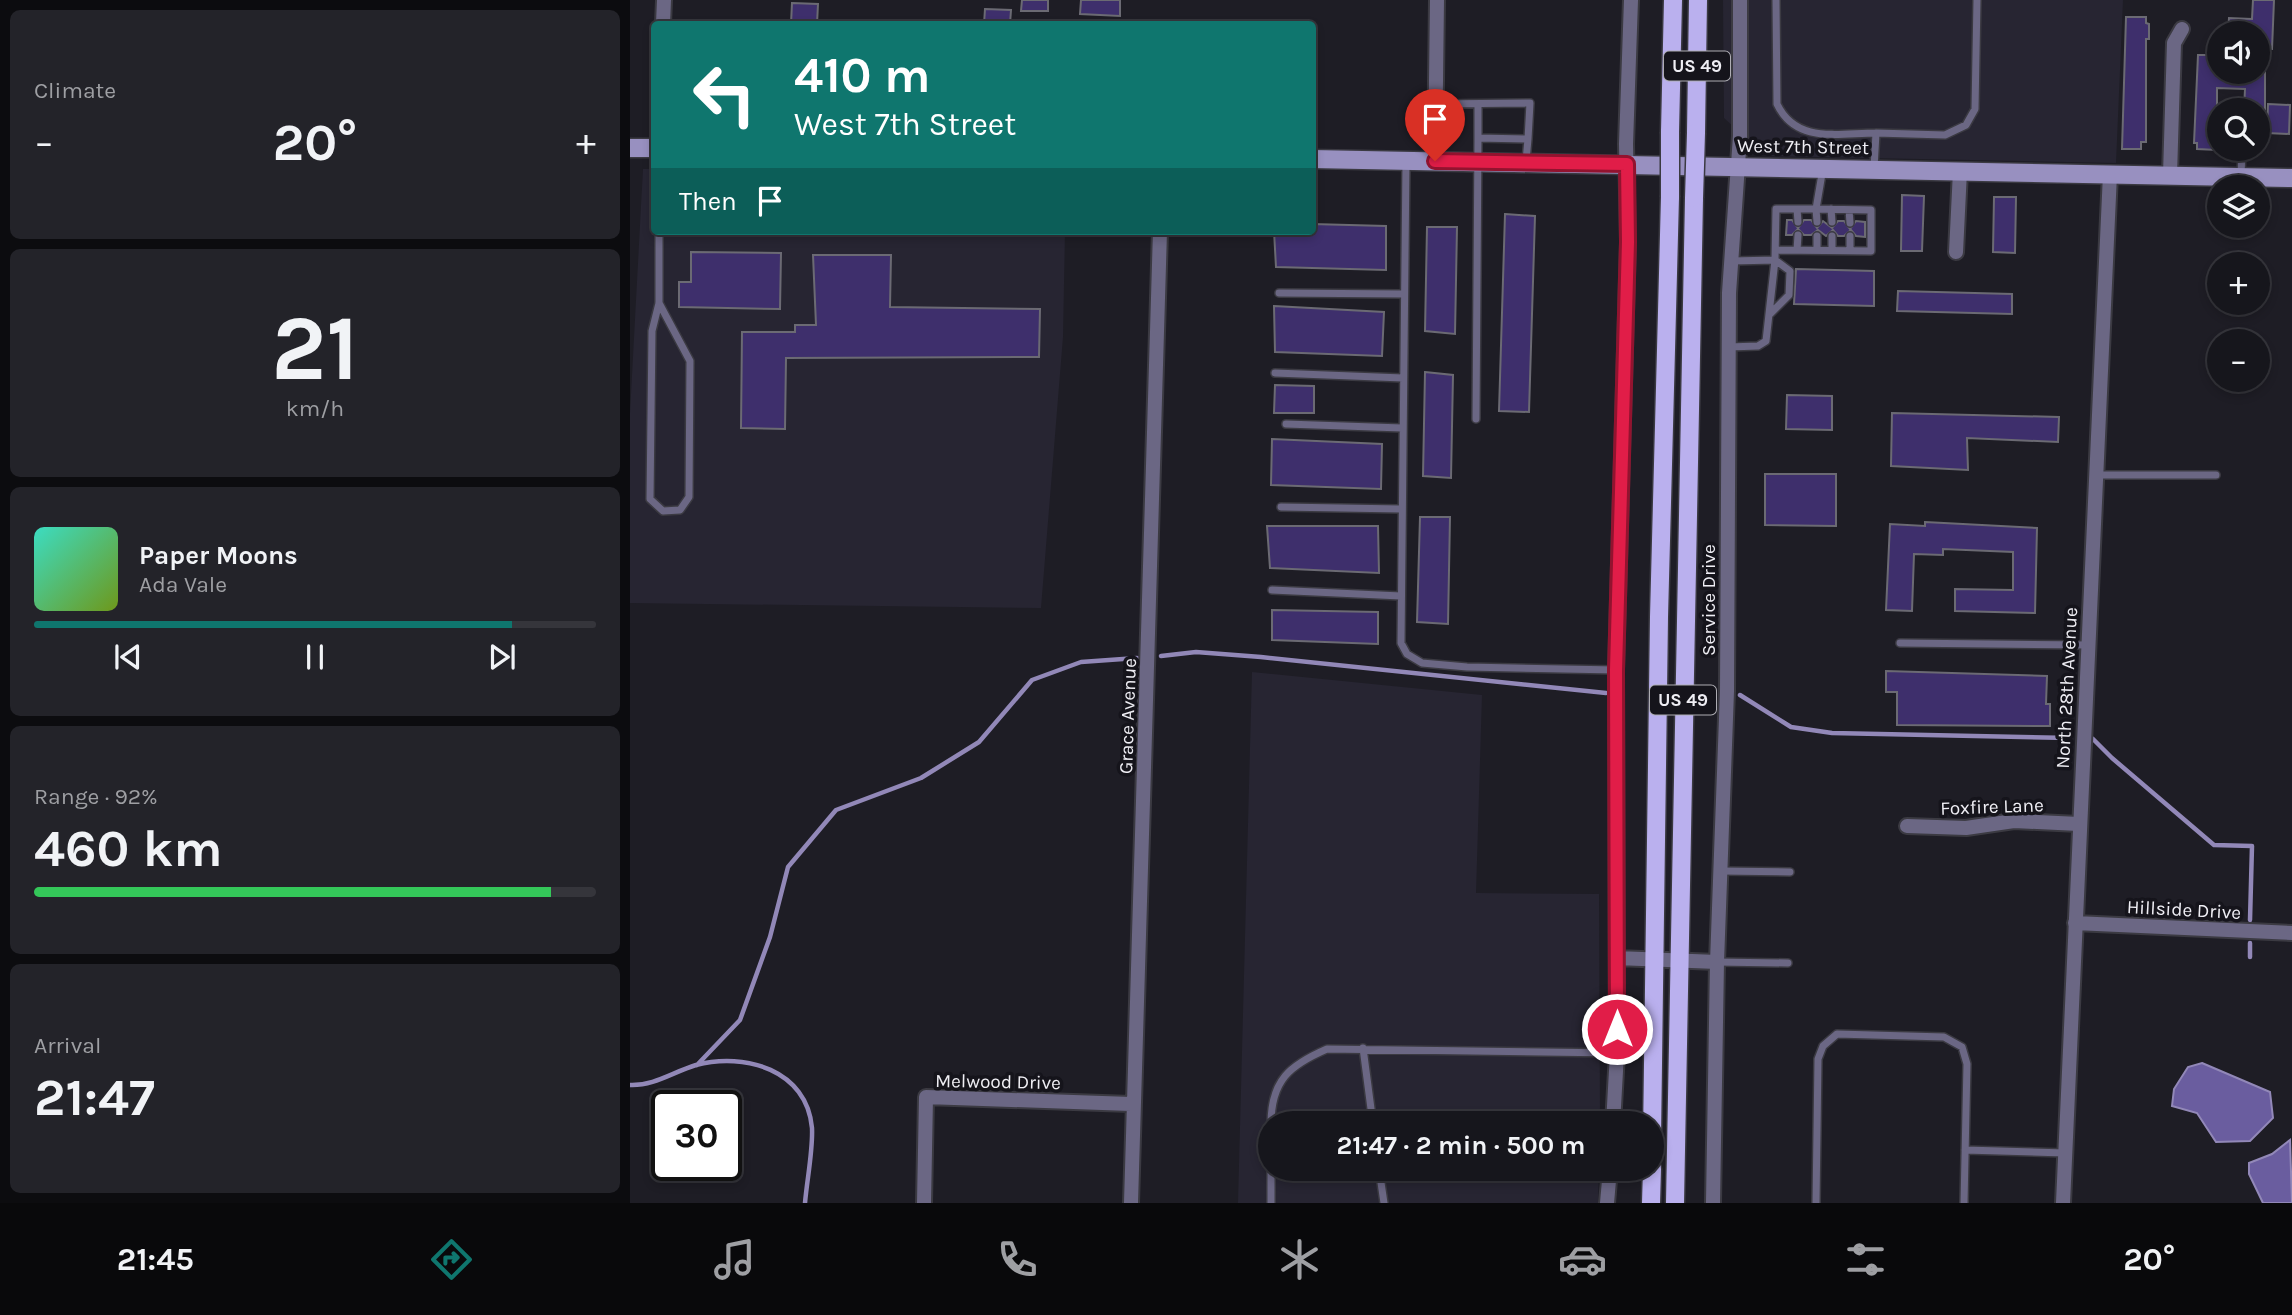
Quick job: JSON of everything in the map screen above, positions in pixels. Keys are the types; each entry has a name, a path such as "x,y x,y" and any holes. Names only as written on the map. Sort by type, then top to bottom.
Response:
{"main road":[{"name":"US 49","path":"1652,1111 1659,617 1673,0"},
{"name":"US 49","path":"1675,1203 1698,0"},
{"path":"630,148 651,148"},
{"name":"West 7th Street","path":"1316,159 1738,165 2207,177"},
{"name":"West 7th Street","path":"2270,178 2292,178"},
{"path":"1651,1181 1651,1203"}],"street":[{"path":"663,21 664,0"},
{"path":"1435,161 1437,0"},
{"path":"1614,1111 1617,958 1616,670 1628,242 1631,0"},
{"name":"Service Drive","path":"1713,1203 1717,962 1727,691 1728,347 1738,165 1740,0"},
{"path":"2170,176 2174,43 2182,29"},
{"path":"1956,252 1961,171"},
{"name":"North 28th Avenue","path":"2063,1203 2110,174"},
{"name":"Grace Avenue","path":"1131,1203 1131,1104 1160,235"},
{"name":"Foxfire Lane","path":"1907,826 1966,828 2014,821 2079,824"},
{"name":"Hillside Drive","path":"2075,923 2292,933"},
{"path":"1617,958 1717,962"},
{"name":"Melwood Drive","path":"924,1203 926,1097 1131,1104"},
{"path":"1607,1203 1609,1181"}],"lane":[{"path":"1776,0 1777,104 1783,118 1804,133 1945,135 1966,125 1975,109 1977,0"},
{"path":"1436,104 1530,103 1527,161"},
{"path":"1476,419 1478,104"},
{"path":"1874,169 1877,133"},
{"path":"1478,138 1528,139"},
{"path":"1406,160 1401,643 1407,654 1422,663 1467,667 1616,670"},
{"path":"1817,222 1816,209 1823,167"},
{"path":"1728,347 1758,346 1766,341 1776,250 1776,209 1871,210 1871,251 1776,250"},
{"path":"1797,209 1798,222"},
{"path":"1831,209 1832,222"},
{"path":"1849,210 1850,223"},
{"path":"659,235 659,303 652,331 650,499 663,511 680,510 689,497 690,361 659,303"},
{"path":"1797,250 1798,235"},
{"path":"1817,236 1817,250"},
{"path":"1832,236 1832,250"},
{"path":"1850,236 1850,250"},
{"path":"1732,261 1775,260 1790,271 1789,295 1769,315"},
{"path":"1279,293 1403,294"},
{"path":"1275,373 1402,378"},
{"path":"1286,424 1402,428"},
{"path":"2097,475 2216,475"},
{"path":"1282,507 1401,509"},
{"path":"1272,590 1401,596"},
{"path":"1900,643 2088,645"},
{"path":"1720,871 1790,872"},
{"path":"1717,962 1788,963"},
{"path":"1816,1203 1818,1059 1823,1046 1837,1034 1944,1037 1962,1047 1967,1064 1964,1203"},
{"path":"1363,1048 1371,1111"},
{"path":"1273,1111 1277,1087 1297,1062 1327,1049 1616,1053"},
{"path":"1965,1150 2065,1153"},
{"path":"1271,1181 1271,1203"},
{"path":"1381,1181 1384,1203"}],"shaded area":[{"path":"1723,0 2123,0 2116,163 1765,156 1724,118"},
{"path":"643,169 651,169 651,235 1065,235 1063,337 1041,608 630,603 630,413"},
{"path":"1252,672 1482,695 1476,893 1599,894 1600,1111 1258,1111 1258,1181 1599,1181 1598,1203 1238,1203"},
{"path":"2202,1063 2270,1092 2273,1118 2250,1141 2216,1142 2197,1113 2172,1106 2174,1089 2188,1067"},
{"path":"2290,1140 2292,1203 2263,1203 2249,1174 2249,1163 2272,1154"}],"building":[{"path":"1022,0 1048,0 1048,11 1021,11"},
{"path":"1081,0 1120,0 1120,16 1080,14"},
{"path":"2253,0 2274,0 2272,49 2270,21 2229,21 2229,18 2252,19"},
{"path":"792,3 818,4 817,21 791,21"},
{"path":"985,9 1011,10 1010,21 984,21"},
{"path":"2126,17 2146,17 2146,23 2149,24 2149,39 2146,39 2146,142 2141,142 2141,149 2122,149"},
{"path":"2198,55 2207,55 2207,84 2265,84 2265,98 2245,98 2245,89 2217,88 2217,98 2207,98 2207,150 2197,149 2197,143 2194,143"},
{"path":"2270,104 2290,105 2289,134 2270,133"},
{"path":"1902,195 1924,196 1922,251 1901,251"},
{"path":"1994,197 2016,197 2015,253 1993,252"},
{"path":"1505,214 1535,216 1529,412 1499,411"},
{"path":"1787,220 1792,220 1798,228 1804,220 1811,220 1817,228 1823,221 1832,228 1838,221 1844,221 1850,229 1856,221 1865,222 1865,237 1856,236 1851,230 1844,236 1838,236 1833,230 1826,236 1818,230 1811,235 1804,235 1798,229 1792,235 1786,235"},
{"path":"1316,224 1386,226 1386,270 1276,267 1274,235 1316,235"},
{"path":"1427,227 1457,227 1455,334 1425,331"},
{"path":"691,252 781,253 780,309 679,307 679,282 691,282"},
{"path":"813,255 891,255 890,307 1040,309 1039,357 786,358 785,429 741,428 742,332 795,332 795,325 816,325"},
{"path":"1796,269 1874,271 1874,306 1794,304"},
{"path":"1898,291 2012,294 2012,314 1897,311"},
{"path":"1274,306 1384,312 1382,356 1275,352"},
{"path":"1425,372 1453,375 1451,478 1423,476"},
{"path":"1275,385 1314,386 1314,413 1274,413"},
{"path":"1787,395 1832,396 1832,430 1786,429"},
{"path":"1892,413 2059,417 2058,442 1967,438 1968,470 1891,466"},
{"path":"1272,439 1382,444 1381,489 1271,485"},
{"path":"1765,474 1836,474 1836,526 1765,525"},
{"path":"1420,517 1450,517 1448,624 1417,622"},
{"path":"1925,522 2037,528 2035,613 1955,611 1955,589 2013,590 2013,552 1943,549 1943,555 1914,554 1912,611 1886,610 1890,524 1925,526"},
{"path":"1267,526 1378,526 1379,573 1270,568"},
{"path":"1272,610 1378,612 1378,644 1272,640"},
{"path":"1886,671 2047,676 2046,704 2050,704 2050,726 1897,725 1897,692 1886,692"}],"waterway":[{"path":"1161,656 1196,652 1261,657 1606,693"},
{"path":"697,1065 740,1020 770,937 788,867 836,810 921,778 979,742 1032,680 1081,662 1137,658"},
{"path":"1740,695 1791,727 1832,733 2070,738"},
{"path":"2093,739 2214,845 2252,846 2250,920"},
{"path":"2250,943 2250,957"},
{"path":"630,1085 647,1083 696,1065 734,1061 753,1064 786,1079 799,1092 808,1108 812,1128 805,1203"}],"route":[{"path":"1435,161 1627,164 1628,242 1616,670 1617,1029"}]}
